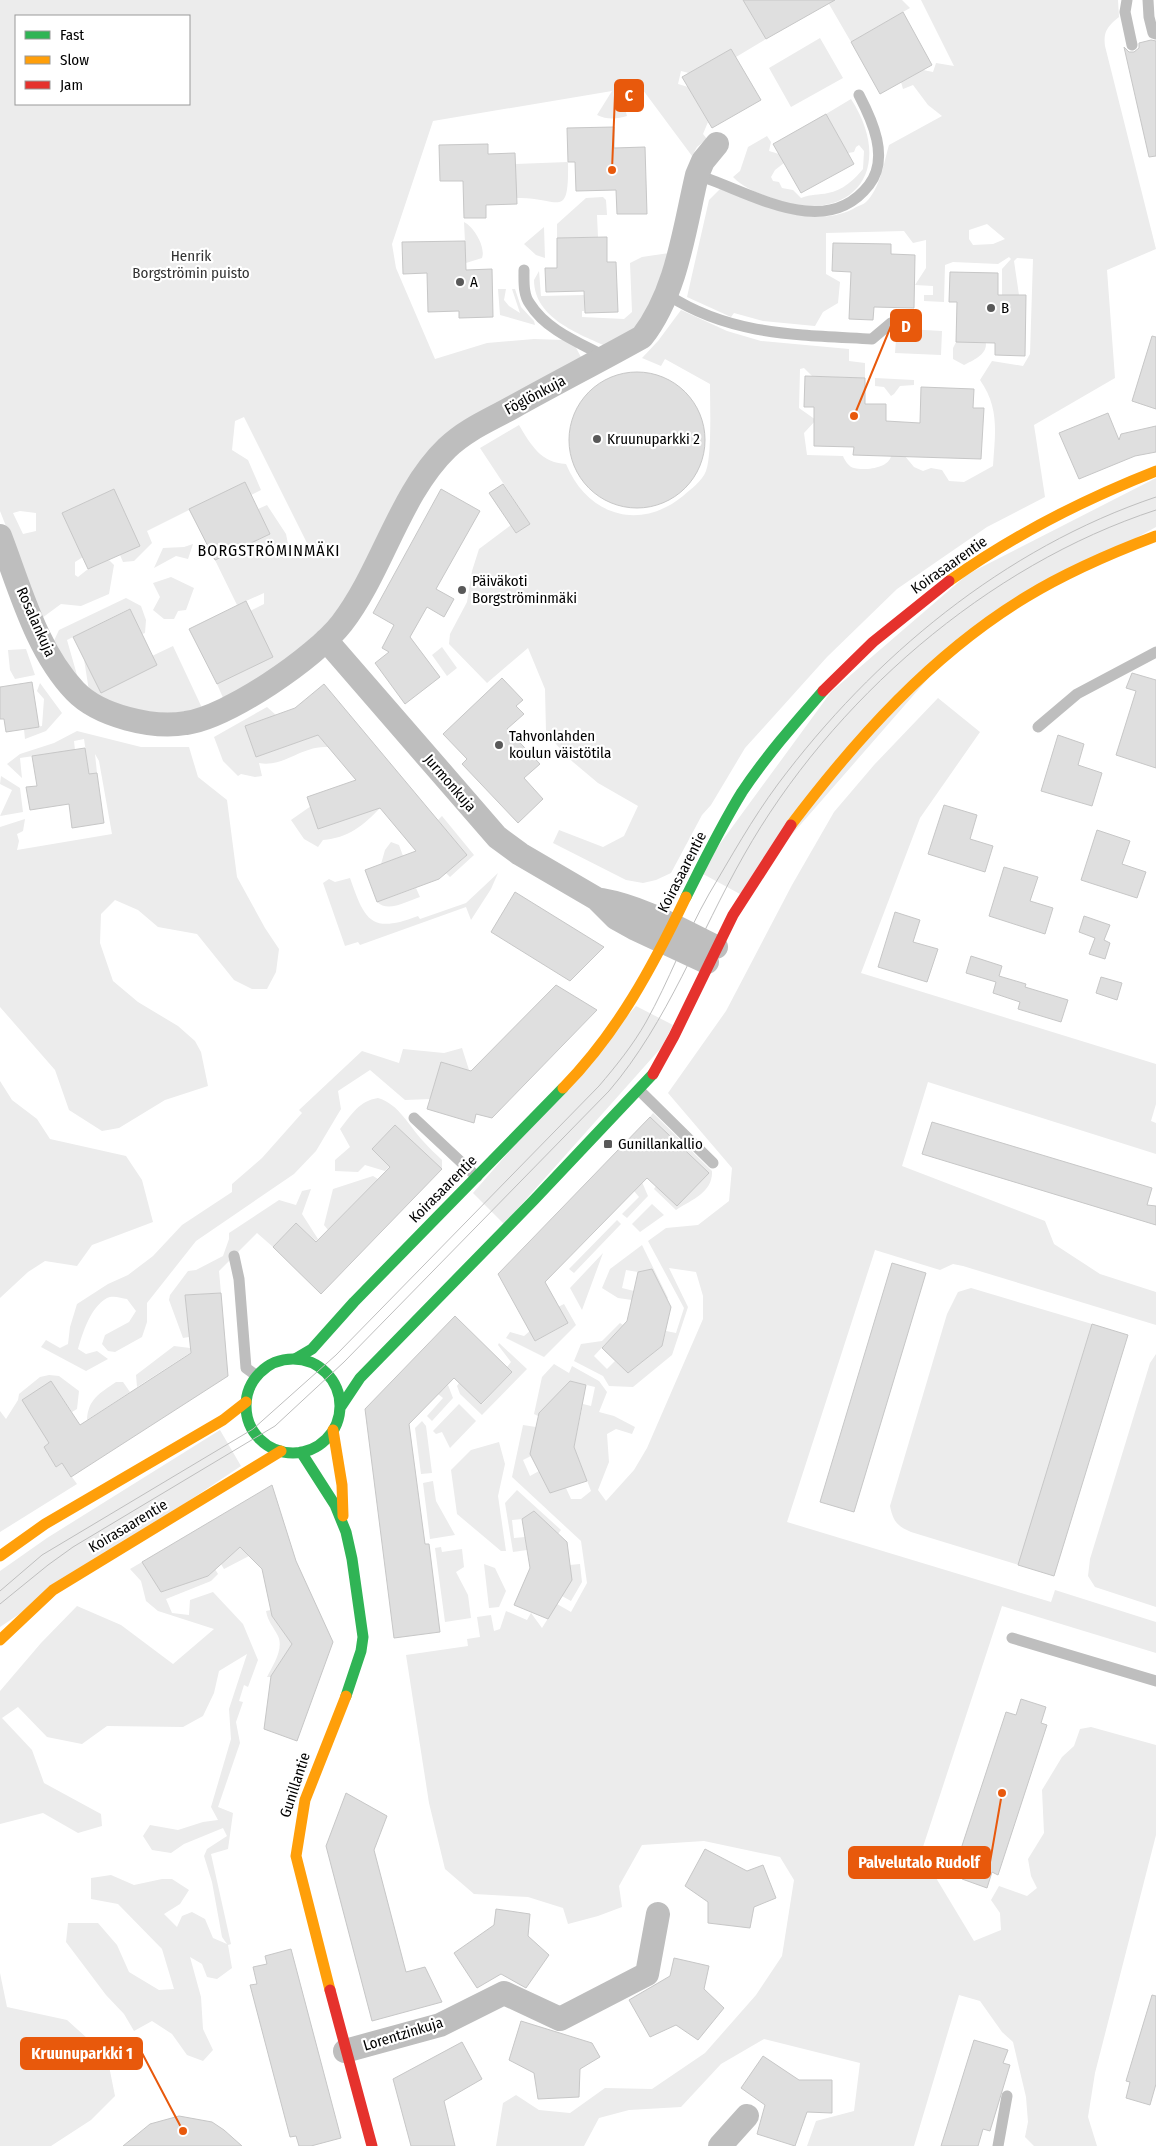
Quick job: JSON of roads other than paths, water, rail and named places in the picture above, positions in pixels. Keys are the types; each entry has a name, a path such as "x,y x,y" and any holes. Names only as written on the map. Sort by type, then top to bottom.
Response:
{"street":[{"name":"Föglönkuja","path":"326,640 341,624 354,604 427,470 446,448 466,431 642,338 652,325 668,295 698,175 703,161 717,144"},
{"name":"Koirasaarentie","path":"295,1359 312,1349 354,1302 583,1068 631,1003 743,791 810,706 867,647 954,577 1007,542 1086,500 1156,471"},
{"name":"Rosalankuja","path":"0,536 48,656 76,692 110,713 146,724 186,724 218,714 294,668 326,640"},
{"path":"340,1408 338,1392 326,1372 314,1364 295,1359 270,1365 257,1376 246,1402 248,1416 256,1434 269,1446 281,1451 301,1452 319,1444 333,1430 340,1408 360,1378 516,1220 639,1090 666,1053 711,955 736,910 783,837 840,759 927,672 1010,608 1098,560 1156,536"},
{"name":"Jurmonkuja","path":"326,640 497,837 520,854 597,899 621,903 667,934 711,955"},
{"path":"0,1556 45,1524 223,1420 246,1402"},
{"name":"Gunillantie","path":"333,1430 342,1485 343,1522 351,1554 364,1626 361,1649 304,1795 297,1828 296,1856 345,2051 372,2146"},
{"name":"Koirasaarentie","path":"0,1640 53,1590 281,1451"},
{"name":"Gunillantie","path":"301,1452 327,1492 343,1522"},
{"name":"Lorentzinkuja","path":"345,2051 440,2025 504,1994 560,2019 647,1974 658,1914"},
{"path":"720,2146 747,2116"}],"lane":[{"path":"1127,0 1125,12 1132,45"},
{"path":"1148,0 1149,17 1153,33 1156,34"},
{"path":"698,175 767,202 798,210 817,212 837,210 858,198 872,182 878,162 876,136 859,94"},
{"path":"524,270 524,289 529,303 541,317 563,334 606,357"},
{"path":"668,295 720,320 762,332 872,339 891,322"},
{"path":"1038,727 1076,694 1156,652"},
{"path":"639,1090 713,1163"},
{"path":"414,1118 477,1177"},
{"path":"234,1256 239,1279 246,1368 257,1376"},
{"path":"1012,1638 1156,1681"},
{"path":"998,2146 1007,2096"}],"tram line":[{"path":"0,1591 42,1555 253,1429 336,1355 599,1086 636,1039 646,1022 700,910 768,797 815,737 899,651 946,612 995,577 1046,546 1100,519 1156,497"},
{"path":"0,1604 73,1547 275,1426 344,1362 609,1091 630,1064 666,1007 744,855 780,798 821,744 868,693 919,645 974,603 1033,565 1093,534 1156,510"}],"place":[{"name":"C","path":"612,170"},
{"name":"A","path":"460,282"},
{"name":"B","path":"991,308"},
{"name":"D","path":"854,416"},
{"name":"Kruunuparkki 2","path":"597,439"},
{"name":"Päiväkoti Borgströminmäki","path":"462,590"},
{"name":"Tahvonlahden koulun väistötila","path":"499,745"},
{"name":"Gunillankallio","path":"608,1144"},
{"name":"Palvelutalo Rudolf","path":"1002,1793"},
{"name":"Kruunuparkki 1","path":"183,2131"}],"district":[{"name":"BORGSTRÖMINMÄKI","path":"269,550"}],"park label":[{"name":"Henrik Borgströmin puisto","path":"191,264"}]}
